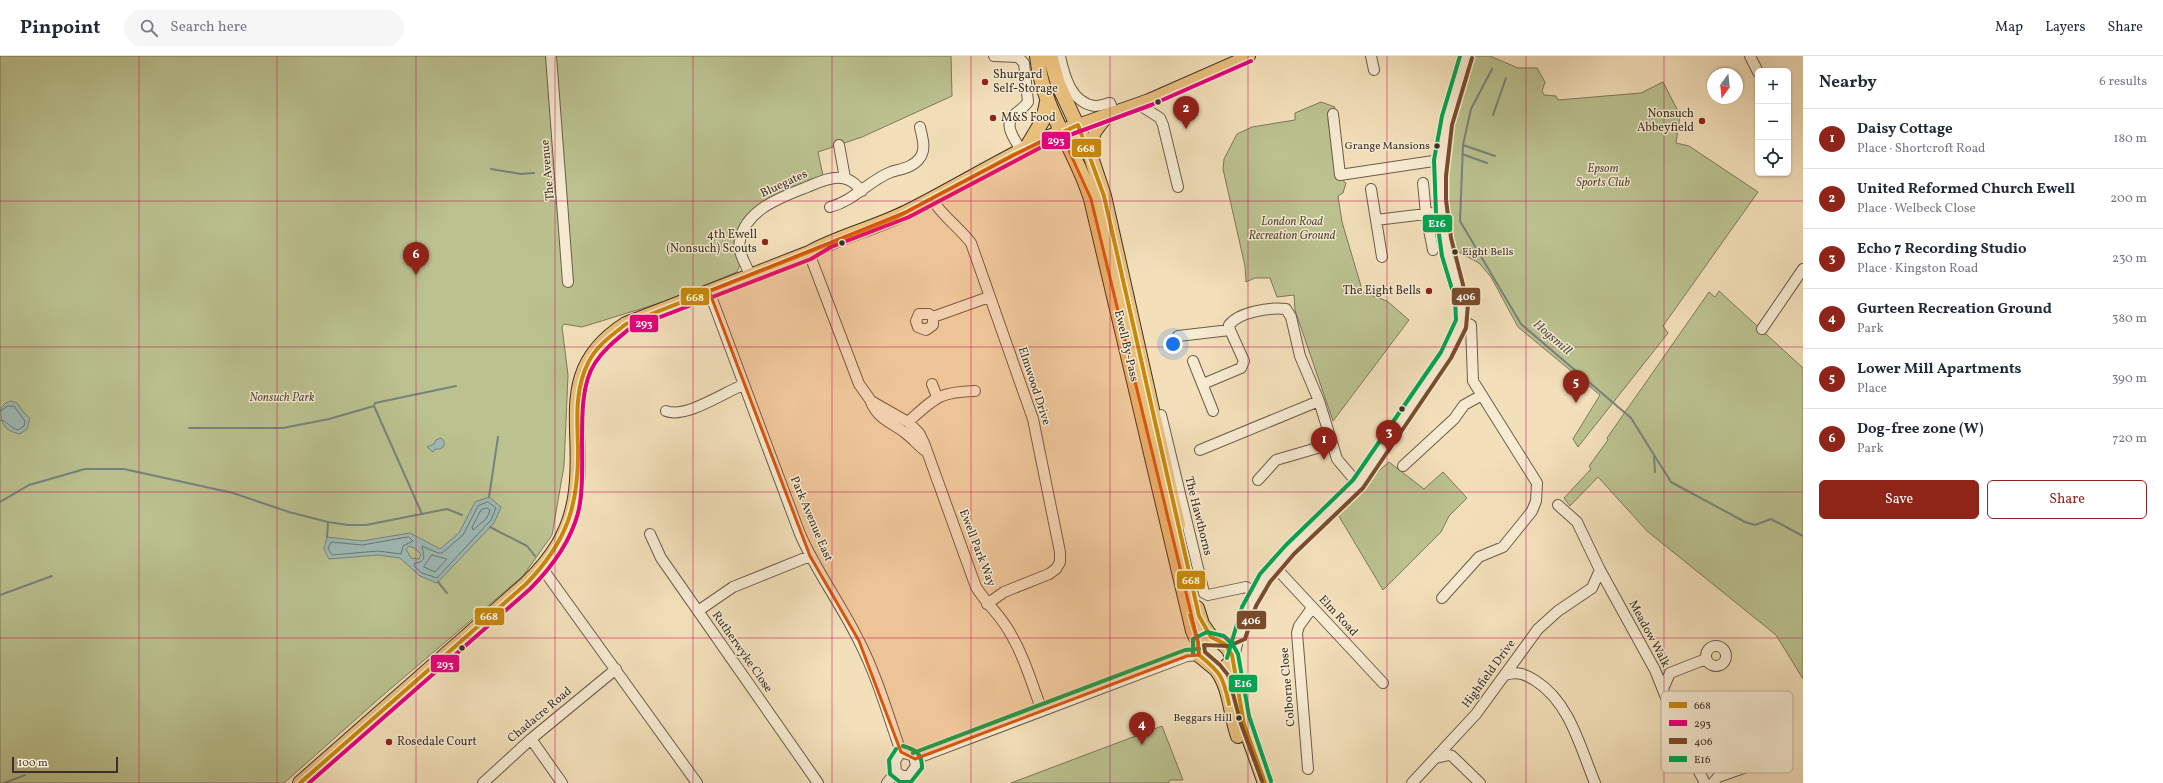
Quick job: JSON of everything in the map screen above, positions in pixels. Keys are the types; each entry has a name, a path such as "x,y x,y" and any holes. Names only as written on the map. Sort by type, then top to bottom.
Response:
{"highway":[{"name":"Ewell By-Pass","path":"1037,56 1041,85 1047,102 1085,179 1091,199 1193,631 1207,644"},
{"path":"1050,56 1050,82 1066,123 1060,131"},
{"name":"Ewell By-Pass","path":"1050,56 1058,84 1089,151 1104,196 1199,616 1207,644"},
{"path":"1024,148 1044,120 1047,102"},
{"path":"300,783 542,568 564,536 575,497 577,401 580,382 589,362 606,340 626,324 809,253 828,242 906,212 1024,148 1060,131 1078,125"},
{"path":"1078,125 1074,133 1085,164 1085,179"},
{"path":"1207,644 1229,650 1233,661 1244,724 1265,783"},
{"path":"1207,644 1216,670 1224,682 1235,726 1256,783"},
{"path":"1216,670 1224,669 1233,661"}],"main road":[{"path":"1078,125 1138,104 1249,56"},
{"path":"1089,151 1095,132 1111,114"}],"street":[{"name":"The Avenue","path":"551,56 568,282"},
{"path":"994,56 1018,57 1024,63 1028,102 1025,107 1013,116 1009,125 1011,133 1024,148"},
{"path":"1060,56 1070,89 1077,97 1096,106 1110,104 1111,114"},
{"path":"1371,56 1374,70"},
{"path":"1233,661 1246,615 1256,593 1275,567 1342,502 1358,484 1446,355 1462,321 1461,298 1448,254 1442,212 1440,160 1448,118 1466,56"},
{"path":"1750,56 1756,68"},
{"path":"1138,104 1160,118 1178,187"},
{"path":"1333,114 1340,175 1440,160"},
{"path":"830,207 846,202 890,172 912,165 919,159 923,150 920,127"},
{"path":"839,145 845,178 850,180 862,190"},
{"name":"Bluegates","path":"750,275 741,253 739,242 742,231 751,218 777,199 832,178 845,178"},
{"path":"1423,182 1426,214 1433,250"},
{"path":"1371,189 1382,258"},
{"name":"Elmwood Drive","path":"932,199 937,208 963,233 971,243 1033,419 1060,552 1060,562 1056,569 1049,574 1004,592 987,604"},
{"path":"1376,220 1442,212"},
{"name":"Ewell Park Way","path":"809,253 859,384 871,401 874,409 883,418 913,439 928,454"},
{"path":"1762,329 1802,272"},
{"name":"Park Avenue East","path":"709,291 743,385 810,556 859,641 871,667 901,752"},
{"path":"933,317 989,297"},
{"path":"1203,384 1241,368 1244,361 1230,330 1229,325 1232,322 1250,313 1286,309 1291,316 1300,356 1319,401 1331,444 1337,459 1358,484"},
{"path":"1442,598 1479,557 1503,547 1532,511 1536,501 1537,483 1473,381 1471,325 1462,321"},
{"path":"1178,336 1230,330"},
{"path":"1193,361 1213,411"},
{"path":"932,384 937,397"},
{"path":"666,411 672,414 699,406 720,398 731,390 743,385"},
{"path":"908,422 937,397 953,391 975,391"},
{"path":"1403,466 1454,419 1464,405 1482,396"},
{"name":"Ewell Park Way","path":"871,401 908,422 919,433 976,586 987,604 1008,629 1015,640 1042,711"},
{"path":"1200,450 1319,401"},
{"name":"The Hawthorns","path":"1161,415 1204,593 1208,595 1246,587 1256,593"},
{"path":"1258,480 1276,460 1331,444"},
{"name":"Meadow Walk","path":"1558,505 1577,522 1600,570 1655,670 1662,689"},
{"name":"Rutherwyke Close","path":"650,534 661,558 818,783"},
{"path":"698,611 733,587 810,556"},
{"name":"Elm Road","path":"1275,567 1383,683"},
{"path":"542,568 697,783"},
{"path":"1600,570 1592,588 1604,588 1612,591"},
{"name":"Highfield Drive","path":"1412,783 1452,742 1489,698 1538,629 1551,616 1592,588"},
{"name":"Colborne Close","path":"1308,769 1297,633 1299,626 1312,608"},
{"path":"915,759 1187,656 1207,644 1231,640 1240,635"},
{"path":"1520,655 1520,663 1525,674"},
{"path":"1655,670 1670,673 1706,659"},
{"name":"Chadacre Road","path":"483,783 532,739 616,669"},
{"path":"1505,675 1513,672 1525,674 1546,688 1558,700 1576,736 1595,783"},
{"path":"1662,689 1670,673"},
{"path":"532,739 562,783"},
{"path":"1452,742 1452,756"},
{"path":"887,783 896,772 895,761 901,752 914,756 916,766 910,779 896,772"},
{"path":"1436,758 1449,755 1452,756 1480,783"},
{"path":"1703,779 1715,780 1733,773"}],"highlighted area":[{"path":"1060,131 1091,199 1198,642 1199,655 1187,656 915,759 901,752 859,641 810,556 709,291 906,212"}],"green space":[{"name":"Nonsuch Park","path":"0,56 951,56 952,96 862,137 818,152 823,176 792,188 768,200 757,207 750,214 746,221 740,266 737,272 666,301 582,327 564,324 562,327 568,375 564,466 552,535 523,576 382,696 284,783 0,783"},
{"name":"Epsom Sports Club","path":"1470,56 1490,56 1518,68 1537,68 1545,82 1542,91 1544,95 1556,96 1558,100 1641,93 1663,82 1680,115 1676,143 1689,146 1758,192 1663,326 1668,333 1578,447 1573,439 1600,395 1518,327 1491,277 1479,263 1453,249 1443,180"},
{"name":"London Road Recreation Ground","path":"1321,102 1335,107 1328,119 1336,175 1346,183 1343,193 1338,196 1342,222 1361,286 1360,291 1387,301 1409,320 1333,421 1295,310 1294,295 1277,297 1270,278 1255,278 1246,282 1245,266 1223,169 1224,159 1237,134 1252,127 1295,120 1295,113"},
{"path":"1719,291 1803,368 1803,679 1776,635 1647,531 1598,477 1570,506 1564,498 1591,469 1589,466 1608,440 1607,438 1709,292 1715,297"},
{"path":"1389,462 1424,489 1443,472 1467,498 1449,516 1441,532 1383,590 1337,513 1367,481"},
{"path":"1162,726 1183,780 1170,780 1168,783 1011,783"}],"water":[{"path":"11,401 17,403 30,418 27,429 20,434 7,429 1,418 1,408 6,403"},
{"path":"441,438 444,441 444,446 440,449 435,449 433,452 427,447 434,444 436,440"},
{"path":"489,497 501,507 494,523 437,583 420,576 400,558 378,555 329,559 324,549 327,537 362,541 410,533 440,549 459,533 475,502","holes":["409,546 421,554 419,559 411,558 406,549"]}],"waterway":[{"name":"Hogsmill","path":"1492,69 1471,109 1463,145 1460,221 1521,324 1631,418 1671,482 1745,522 1755,525 1771,519 1803,536"},
{"path":"1493,115 1506,78"},
{"path":"1463,145 1495,156"},
{"path":"1462,154 1487,163"},
{"path":"491,169 521,174 534,173"},
{"path":"422,514 374,406 375,403 456,386"},
{"path":"189,428 283,428 329,419 374,406"},
{"path":"489,497 498,437"},
{"path":"1654,457 1655,472"},
{"path":"0,502 29,485 85,469 124,469 233,493 289,512 328,522 327,537"},
{"path":"328,522 348,525 366,525 447,509 462,515"},
{"path":"490,527 527,546 535,556"},
{"path":"0,595 52,576"},
{"path":"438,582 447,593"},
{"path":"4,783 25,775"}],"transit line":[{"name":"E16","path":"1227,658 1242,607 1260,574 1286,545 1353,480 1441,352 1456,320 1455,299 1442,256 1436,213 1434,160 1442,116 1460,56"},
{"name":"406","path":"1262,781 1241,724 1228,675 1220,665 1205,652 1204,645 1229,646 1245,639 1256,606 1270,582 1294,554 1363,488 1451,358 1466,328 1468,304 1451,238 1446,200 1446,176 1452,125 1472,58"},
{"name":"293","path":"309,783 530,589 553,563 565,544 575,524 578,513 582,476 582,414 588,377 602,353 629,329 811,259 831,247 909,217 1051,142 1151,105 1251,61"},
{"name":"668","path":"300,783 526,584 552,553 568,522 573,505 578,468 577,415 581,383 591,357 595,351 610,337 626,324 895,218 1013,155 1078,125 1104,196 1199,616 1211,637 1225,644 1232,655 1244,724 1265,783"},
{"name":"668","path":"1190,615 1198,642 1199,655 1217,671 1223,681 1229,704"},
{"name":"E16","path":"1193,655 1193,639 1207,632 1224,636 1233,645 1238,654 1249,716 1271,781"},
{"name":"E16","path":"913,753 1185,650 1199,649"},
{"name":"E16","path":"896,749 889,760 890,774 900,782 911,782 922,768 922,763 915,751 903,746"}],"place":[{"name":"Shurgard Self-Storage","path":"985,82"},
{"name":"M&S Food","path":"993,118"},
{"name":"Nonsuch Abbeyfield","path":"1702,121"},
{"name":"United Reformed Church Ewell","path":"1186,129"},
{"name":"Grange Mansions","path":"1437,146"},
{"name":"4th Ewell (Nonsuch) Scouts","path":"765,242"},
{"name":"Eight Bells","path":"1455,252"},
{"name":"Dog-free zone (W)","path":"416,275"},
{"name":"The Eight Bells","path":"1429,291"},
{"name":"Lower Mill Apartments","path":"1576,403"},
{"name":"Echo 7 Recording Studio","path":"1389,453"},
{"name":"Daisy Cottage","path":"1324,460"},
{"name":"Beggars Hill","path":"1239,718"},
{"name":"Rosedale Court","path":"389,742"},
{"name":"Gurteen Recreation Ground","path":"1142,745"}]}
